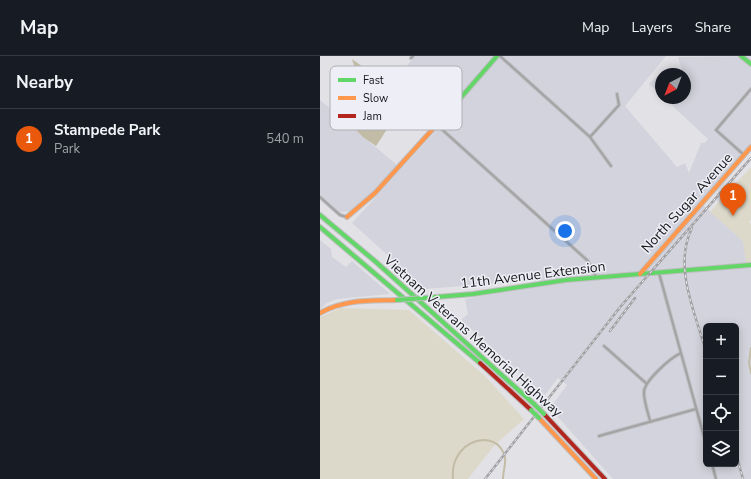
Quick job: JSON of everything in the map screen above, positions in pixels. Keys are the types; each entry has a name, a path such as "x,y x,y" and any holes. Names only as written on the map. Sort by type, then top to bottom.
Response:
{"main road":[{"path":"462,96 497,56"},
{"path":"741,56 751,64"},
{"path":"347,217 354,213 369,198 431,130"},
{"name":"North Sugar Avenue","path":"640,274 751,147"},
{"name":"Vietnam Veterans Memorial Highway","path":"320,215 382,268 534,404 606,479"},
{"name":"Vietnam Veterans Memorial Highway","path":"320,227 484,366 539,418 596,479"},
{"name":"11th Avenue Extension","path":"320,313 333,306 348,302 473,294 528,284 596,277 751,265"}],"street":[{"path":"500,56 590,137 611,166"},
{"path":"744,155 716,130 751,89"},
{"path":"590,137 618,105 617,94"},
{"path":"442,130 588,261 596,277"},
{"path":"320,197 340,215 347,217"},
{"path":"660,273 703,433"},
{"path":"604,346 647,384"},
{"path":"650,421 644,394 647,384 673,357 681,353"},
{"path":"599,436 696,408"},
{"path":"713,467 716,479"}],"shaded area":[{"path":"416,56 666,56 625,106 677,167 685,163 689,173 701,143 705,143 708,139 670,104 691,104 691,68 681,68 678,57 751,56 751,144 700,202 743,241 745,244 747,267 751,267 751,479 613,479 550,408 567,385 558,378 545,395 461,320 468,314 465,299 540,286 539,280 425,289 352,223 437,130 462,130 462,66 407,65"},
{"path":"352,59 362,66 354,66"},
{"path":"655,78 655,90 649,84"},
{"path":"320,100 330,108 330,130 356,130 397,165 354,211 340,212 320,194"},
{"path":"356,130 386,130 376,146"},
{"path":"751,167 751,220 749,222 751,224 751,262 746,263 743,241 710,212"},
{"path":"320,240 331,249 332,257 346,267 352,261 390,294 337,299 327,303 320,309"},
{"path":"341,308 409,310 486,377 524,419 494,446 468,479 320,479 320,317"}],"waterway":[{"path":"751,348 749,363 751,373"},
{"path":"453,479 454,466 458,455 474,442 484,440 493,442 500,447 505,457 503,479"}],"railway":[{"path":"485,479 621,306 751,158"},
{"path":"692,228 687,243 685,274 692,305 703,341"},
{"path":"610,331 635,298"},
{"path":"739,465 743,479"}],"traffic: fast":[{"path":"462,96 497,56"},
{"path":"741,56 751,64"},
{"path":"320,215 376,262 534,404"},
{"path":"320,227 480,363"},
{"path":"424,298 473,294 566,280 751,265"},
{"path":"397,300 424,298"},
{"path":"534,404 544,414"},
{"path":"531,410 539,418"}],"traffic: slow":[{"path":"347,217 375,193 432,130"},
{"path":"640,274 751,147"},
{"path":"320,313 329,308 348,303 397,300"},
{"path":"539,418 596,479"}],"traffic: jam":[{"path":"480,363 531,410"},
{"path":"544,414 605,479"}],"place":[{"name":"Stampede Park","path":"733,216"}]}
